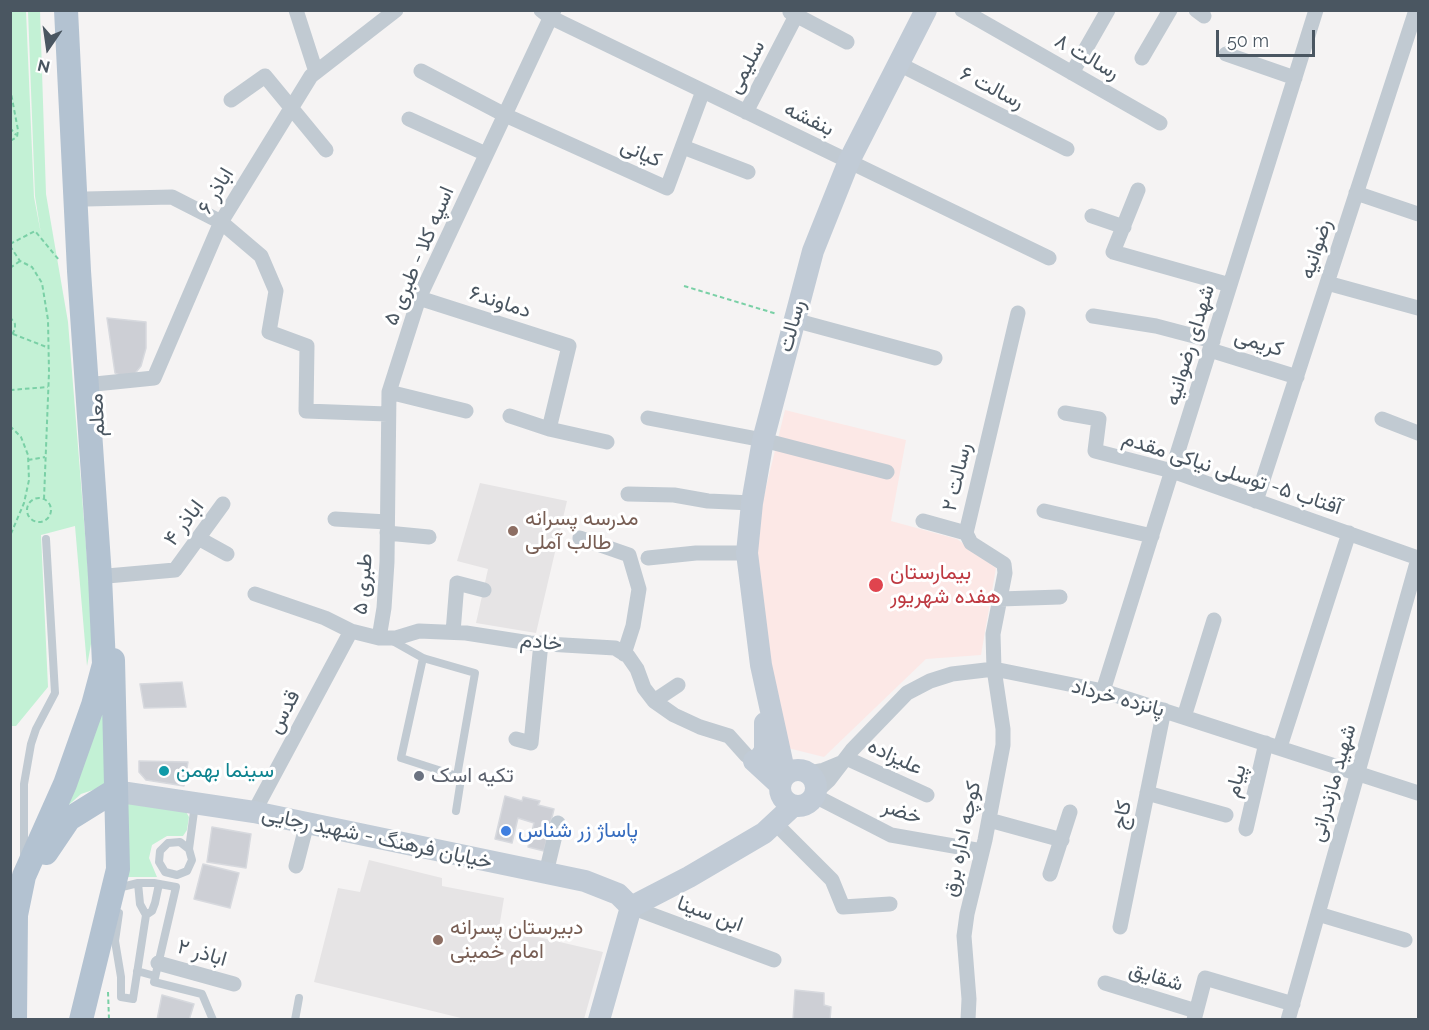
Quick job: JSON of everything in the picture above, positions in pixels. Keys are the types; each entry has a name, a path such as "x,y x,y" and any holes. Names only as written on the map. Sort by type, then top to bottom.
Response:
{"main road":[{"name":"معلم","path":"16,962 16,915 24,876 65,784 93,705 104,664 100,577 72,269 66,10"},
{"name":"معلم","path":"81,1020 118,879 114,791 113,662 86,200 80,38 82,10"},
{"name":"رسالت","path":"783,780 762,665 747,553 752,502 763,440 813,251 849,161 926,10"},
{"name":"رسالت","path":"754,760 760,758 765,751 765,720 759,686 762,665"},
{"path":"754,760 783,780"},
{"path":"796,770 813,787 806,805 793,806 785,801 781,794 783,780 796,770"},
{"name":"خیابان فرهنگ - شهید رجایی","path":"114,791 254,812 600,885 618,894 631,907"},
{"path":"15,1020 16,962 30,891 43,857 69,819 114,791"},
{"path":"599,1020 631,907 689,877 764,833 793,806"},
{"path":"606,996 615,1020"}],"street":[{"path":"296,10 316,72"},
{"name":"اباذر ۶","path":"95,384 154,378 221,222 311,76 396,10"},
{"name":"رسالت ۸","path":"962,10 1160,123"},
{"path":"1071,73 1108,10"},
{"path":"1142,58 1170,10"},
{"name":"شهدای رضوانیه","path":"1103,691 1316,10"},
{"name":"رضوانیه","path":"1256,501 1416,10"},
{"path":"794,12 847,42"},
{"name":"سلیمی","path":"746,112 794,12"},
{"name":"بنفشه","path":"548,13 703,91 1049,258"},
{"name":"اسپه کلا - طبری ۵","path":"387,527 389,392 419,298 505,114 548,13"},
{"path":"1226,54 1295,78"},
{"name":"رسالت ۶","path":"899,64 1067,149"},
{"path":"421,71 505,114"},
{"path":"231,100 265,76 326,150"},
{"name":"کیانی","path":"505,114 667,188 703,91"},
{"path":"409,119 486,154"},
{"path":"683,147 748,172"},
{"path":"1138,190 1113,252 1230,285"},
{"path":"1356,193 1419,214"},
{"path":"86,200 172,196 221,222 261,256 276,291 270,332 307,346 306,411 387,414"},
{"path":"1092,216 1124,227"},
{"path":"1327,283 1419,308"},
{"name":"دماوند۶","path":"419,298 569,346 549,429"},
{"name":"رسالت ۲","path":"994,669 993,634 1004,564 972,543 966,533 1018,313"},
{"name":"کریمی","path":"1093,316 1156,326 1297,377"},
{"path":"794,320 935,358"},
{"path":"389,392 466,411"},
{"name":"آفتاب ۵- توسلی نیاکی مقدم","path":"1065,413 1099,420 1095,451 1172,471 1419,558"},
{"path":"510,416 549,429 607,442"},
{"path":"648,418 763,440 887,472"},
{"path":"1383,419 1419,433"},
{"path":"628,494 674,495 708,501 752,502"},
{"name":"اباذر ۴","path":"107,576 175,570 224,504"},
{"path":"1044,511 1152,536"},
{"path":"335,519 387,527 429,537"},
{"path":"923,521 966,533"},
{"name":"طبری ۵","path":"383,638 387,527"},
{"name":"پیام","path":"1246,829 1273,745 1349,533"},
{"path":"198,538 227,554"},
{"path":"580,538 628,555 639,589 633,626 624,654 637,669 644,688 654,701 674,715 700,727 729,736 754,760"},
{"path":"648,558 696,553 747,553"},
{"name":"شهید مازندرانی","path":"1288,1020 1419,558"},
{"path":"453,632 457,583 483,590"},
{"name":"خادم","path":"255,594 325,618 351,631 383,638 396,638 420,631 453,632 541,643 615,648 624,654"},
{"path":"1000,599 1060,597"},
{"path":"1184,717 1214,620"},
{"name":"قدس","path":"254,812 351,631"},
{"path":"516,739 531,743 541,643"},
{"name":"پانزده خرداد","path":"813,787 829,780 843,760 907,693 930,681 952,674 994,669 1103,691 1419,794"},
{"name":"کوچه اداره برق","path":"968,1020 969,999 964,936 1003,745 1003,729 994,669"},
{"path":"654,701 678,685"},
{"name":"کاج","path":"1120,927 1164,710"},
{"name":"علیزاده","path":"843,760 927,795"},
{"name":"خضر","path":"813,787 891,836 982,851"},
{"path":"1147,793 1226,815"},
{"path":"1050,874 1070,812"},
{"path":"989,820 1062,840"},
{"path":"296,866 307,823"},
{"path":"546,873 558,823"},
{"path":"775,823 832,880 843,907 890,904"},
{"name":"ابن سینا","path":"631,907 774,960"},
{"path":"1318,914 1405,940"},
{"name":"اباذر ۲","path":"155,974 234,984"},
{"path":"1195,1015 1205,978 1293,1004"},
{"name":"شقایق","path":"1104,983 1195,1015"}],"lane":[{"path":"24,876 24,784 36,729 55,693 46,539"},
{"path":"383,638 423,658 475,673 457,776"},
{"path":"423,658 401,758 461,779 456,811"},
{"path":"189,849 180,842 168,843 160,851 159,862 165,872 177,875 187,870 192,860 189,849 195,803"},
{"path":"138,883 140,904 146,915 133,999 121,997 121,977 115,941 119,913 118,879 176,887 155,974"},
{"path":"146,915 152,911 159,884"},
{"path":"137,971 155,974 202,994 213,1020"},
{"path":"295,1020 300,998"}],"path":[{"path":"10,88 17,136"},
{"path":"10,128 17,136"},
{"path":"10,141 17,136"},
{"path":"25,506 27,515 32,520 44,522 50,516 51,509 44,499 48,320 42,283 32,267 20,261 10,245 36,231 72,269"},
{"path":"10,268 20,261"},
{"path":"684,286 794,320"},
{"path":"10,316 15,324 14,334 10,338"},
{"path":"14,334 49,348"},
{"path":"10,390 48,387"},
{"path":"10,426 21,437 28,460 29,480 25,506 10,536"},
{"path":"28,460 45,457"},
{"path":"25,506 35,498 44,499"}],"shaded area":[{"name":"بیمارستان هفده شهریور","path":"785,410 906,440 891,521 957,539 996,568 981,655 926,659 824,757 780,746 753,540"},
{"name":"مدرسه پسرانه طالب آملی","path":"480,483 567,501 536,633 476,623 488,569 457,561"},
{"name":"دبیرستان پسرانه امام خمینی","path":"369,860 442,878 442,886 504,898 499,928 603,952 584,1019 465,1019 314,982 338,888 360,892"}],"green space":[{"path":"40,10 46,194 68,322 93,633 87,666 75,526 41,535 48,687 16,726 11,726 10,11 26,11 34,197 41,234 35,196 28,11"},
{"path":"108,680 105,786 81,794 63,810"},
{"path":"122,800 185,810 189,817 187,830 183,836 167,836 152,845 149,858 157,877 126,877"}],"building":[{"path":"107,318 146,322 146,348 141,366 133,376 121,376 115,373"},
{"path":"182,682 186,707 144,708 140,684"},
{"path":"139,761 188,762 184,786 146,780 139,772"},
{"name":"پاساژ زر شناس","path":"505,796 522,801 523,797 540,801 538,805 554,809 544,851 528,847 534,823 518,818 512,843 495,839"},
{"path":"212,827 251,834 246,868 207,862"},
{"path":"203,864 239,873 230,908 194,899"},
{"path":"795,990 824,993 824,1005 831,1007 830,1020 793,1020"},
{"path":"162,995 194,1004 189,1020 157,1020"}],"place":[{"name":"مدرسه پسرانه طالب آملی","path":"513,531"},
{"name":"بیمارستان هفده شهریور","path":"876,585"},
{"name":"سینما بهمن","path":"164,771"},
{"name":"تکیه اسک","path":"419,776"},
{"name":"پاساژ زر شناس","path":"506,831"},
{"name":"دبیرستان پسرانه امام خمینی","path":"438,940"}]}
